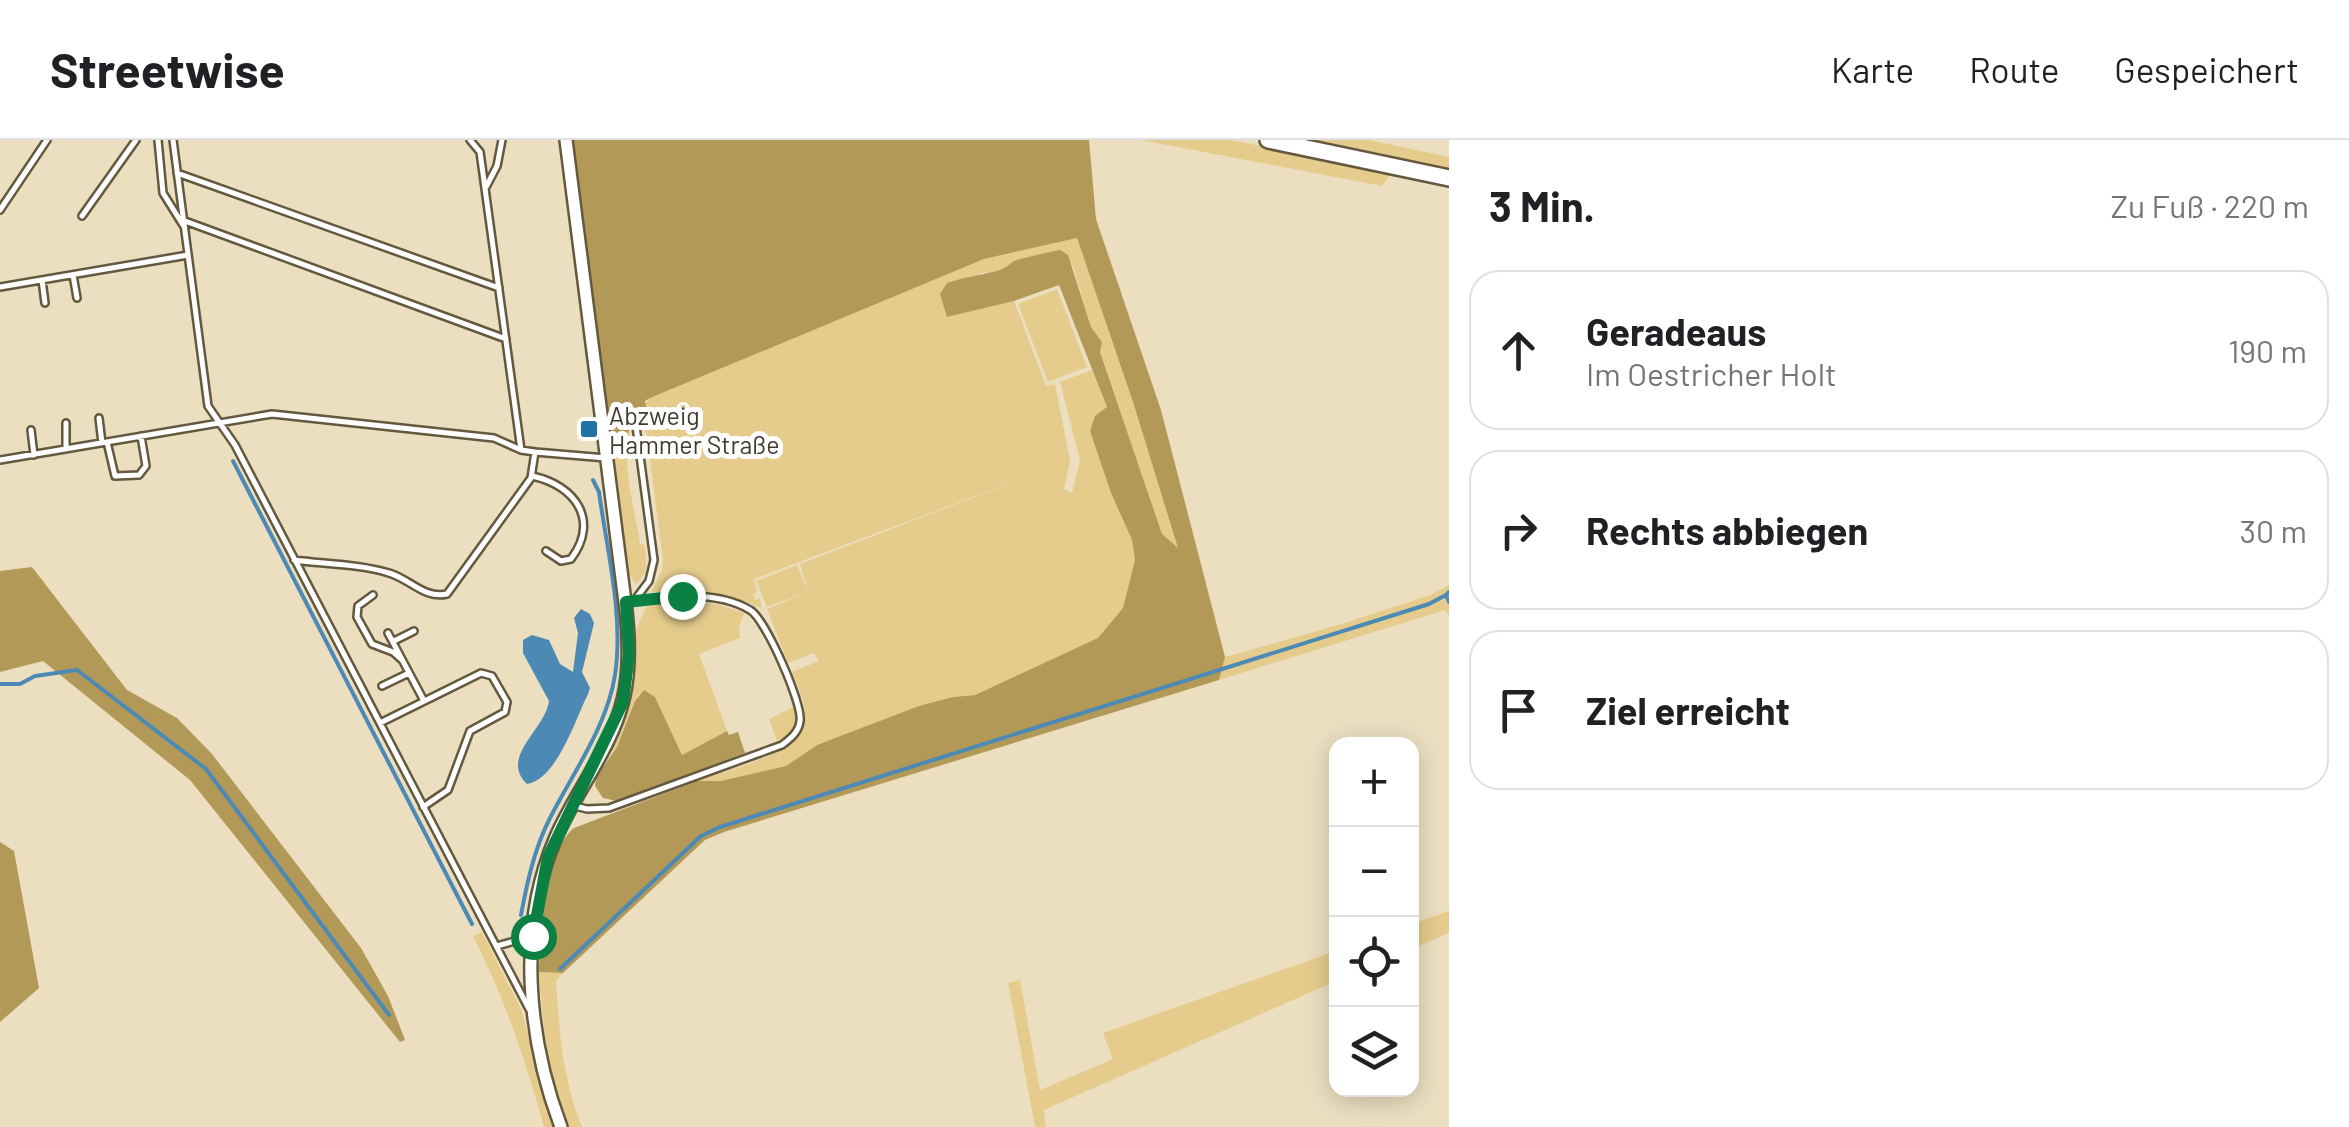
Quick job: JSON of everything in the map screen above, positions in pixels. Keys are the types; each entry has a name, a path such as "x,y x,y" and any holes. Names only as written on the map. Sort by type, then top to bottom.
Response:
{"main road":[{"path":"1268,140 1449,178"}],"street":[{"path":"561,1127 546,1083 533,1016 533,936 548,857 623,702 630,602 606,458 566,140"}],"lane":[{"path":"0,210 47,140"},
{"path":"82,216 136,140"},
{"path":"158,140 163,193 184,224 506,339"},
{"path":"173,140 208,406 235,444 533,1016"},
{"path":"470,140 478,146 521,450"},
{"path":"485,189 497,166 502,140"},
{"path":"178,173 498,288"},
{"path":"0,287 188,255"},
{"path":"72,275 77,298"},
{"path":"42,280 45,303"},
{"path":"0,460 218,422 286,415 494,438 521,450 606,458"},
{"path":"99,418 115,476 139,474 146,466 141,436"},
{"path":"66,423 66,449"},
{"path":"630,602 649,581 654,560 636,426"},
{"path":"32,430 34,454"},
{"path":"294,560 380,571 431,595 447,594 532,476 536,452"},
{"path":"532,476 574,500 585,520 585,536 572,559 561,561 546,550"},
{"path":"373,595 358,606 357,617 372,644 402,660"},
{"path":"572,805 587,810 608,808 695,777 782,744 797,730 800,721 797,704 760,616 735,603 706,598 655,597 630,602"},
{"path":"393,642 414,631"},
{"path":"388,633 423,699"},
{"path":"382,686 409,672"},
{"path":"380,722 484,673 492,676 508,706 505,712 470,731 448,790 423,807"},
{"path":"497,946 533,936"}],"shaded area":[{"path":"572,140 1089,140 1096,219 1161,410 1225,657 1219,680 705,840 563,973 539,972 549,875 563,840 574,828 697,781 721,781 786,766 817,745 919,706 975,695 1098,638 1123,608 1135,560 1132,540 1090,431 1095,416 1107,407 1059,285 1014,301 947,317 940,294 947,283 1000,270 1036,255 1060,250 1068,255 1091,327 1102,342 1100,352 1162,534 1178,548 1077,238 984,259 650,398 645,401 649,421 632,423 626,437 611,443"},
{"path":"1141,140 1231,140 1392,172 1382,186"},
{"path":"1303,140 1369,140 1449,157 1449,169"},
{"path":"1077,238 1179,550 1162,534 1100,352 1102,342 1091,327 1073,266 1052,252 1014,261 999,271 981,273 970,280 955,280 947,317 1014,301 1046,386 1055,384 1070,461 1064,489 1072,493 1080,460 1060,382 1092,370 1107,407 1090,431 1132,540 1135,560 1123,608 1099,638 975,695 953,697 817,745 786,766 721,781 697,781 762,759 792,741 801,730 804,706 792,672 819,661 814,653 788,663 767,609 808,592 800,564 1040,472 754,579 757,592 753,594 755,600 760,598 762,609 722,595 651,592 663,559 646,431 639,423 631,427 627,455 632,501 646,561 645,571 636,584 629,574 611,443 619,441 650,398 984,259"},
{"path":"1057,289 1087,367 1048,382 1018,304"},
{"path":"797,565 808,592 767,607 756,581"},
{"path":"32,567 127,690 177,718 212,754 361,948 388,996 405,1040 400,1042 190,780 43,661 0,672 0,571"},
{"path":"1449,585 1449,615 1445,610 1219,680 1225,657 1345,623"},
{"path":"669,601 717,604 744,613 740,638 699,654 727,731 682,755 655,697 639,694 617,747 605,759 628,707 635,678 636,630 646,607"},
{"path":"644,690 655,697 682,755 727,731 729,735 738,732 745,753 617,801 603,798 595,786 596,777 617,747 635,701"},
{"path":"795,706 794,727 777,741 769,719"},
{"path":"0,842 14,851 39,988 0,1022"},
{"path":"1449,911 1449,933 1419,946 1419,922"},
{"path":"482,932 522,1011 552,1127 544,1127 513,1030 473,936"},
{"path":"1329,953 1329,984 1044,1110 1046,1127 1035,1127 1008,983 1020,980 1040,1090 1113,1059 1103,1033"},
{"path":"539,972 563,973 556,981 561,1037 570,1092 582,1127 568,1127 555,1090"}],"water":[{"path":"581,609 590,614 594,623 582,672 590,688 556,760 538,780 527,784 518,764 549,701 523,653 523,640 532,635 549,640 560,664 573,672 578,633 574,618"}],"waterway":[{"path":"233,461 472,924"},
{"path":"521,915 539,843 597,732 615,675 616,607 599,492 593,480"},
{"path":"1449,592 1449,602"},
{"path":"560,969 701,836 720,827 1429,604 1446,595"},
{"path":"0,684 20,684 35,676 77,670 206,769 389,1015"}],"place":[{"name":"Abzweig Hammer Straße","path":"589,429"}],"route":[{"path":"533,936 548,857 623,702 629,654 626,602 682,596"}]}
